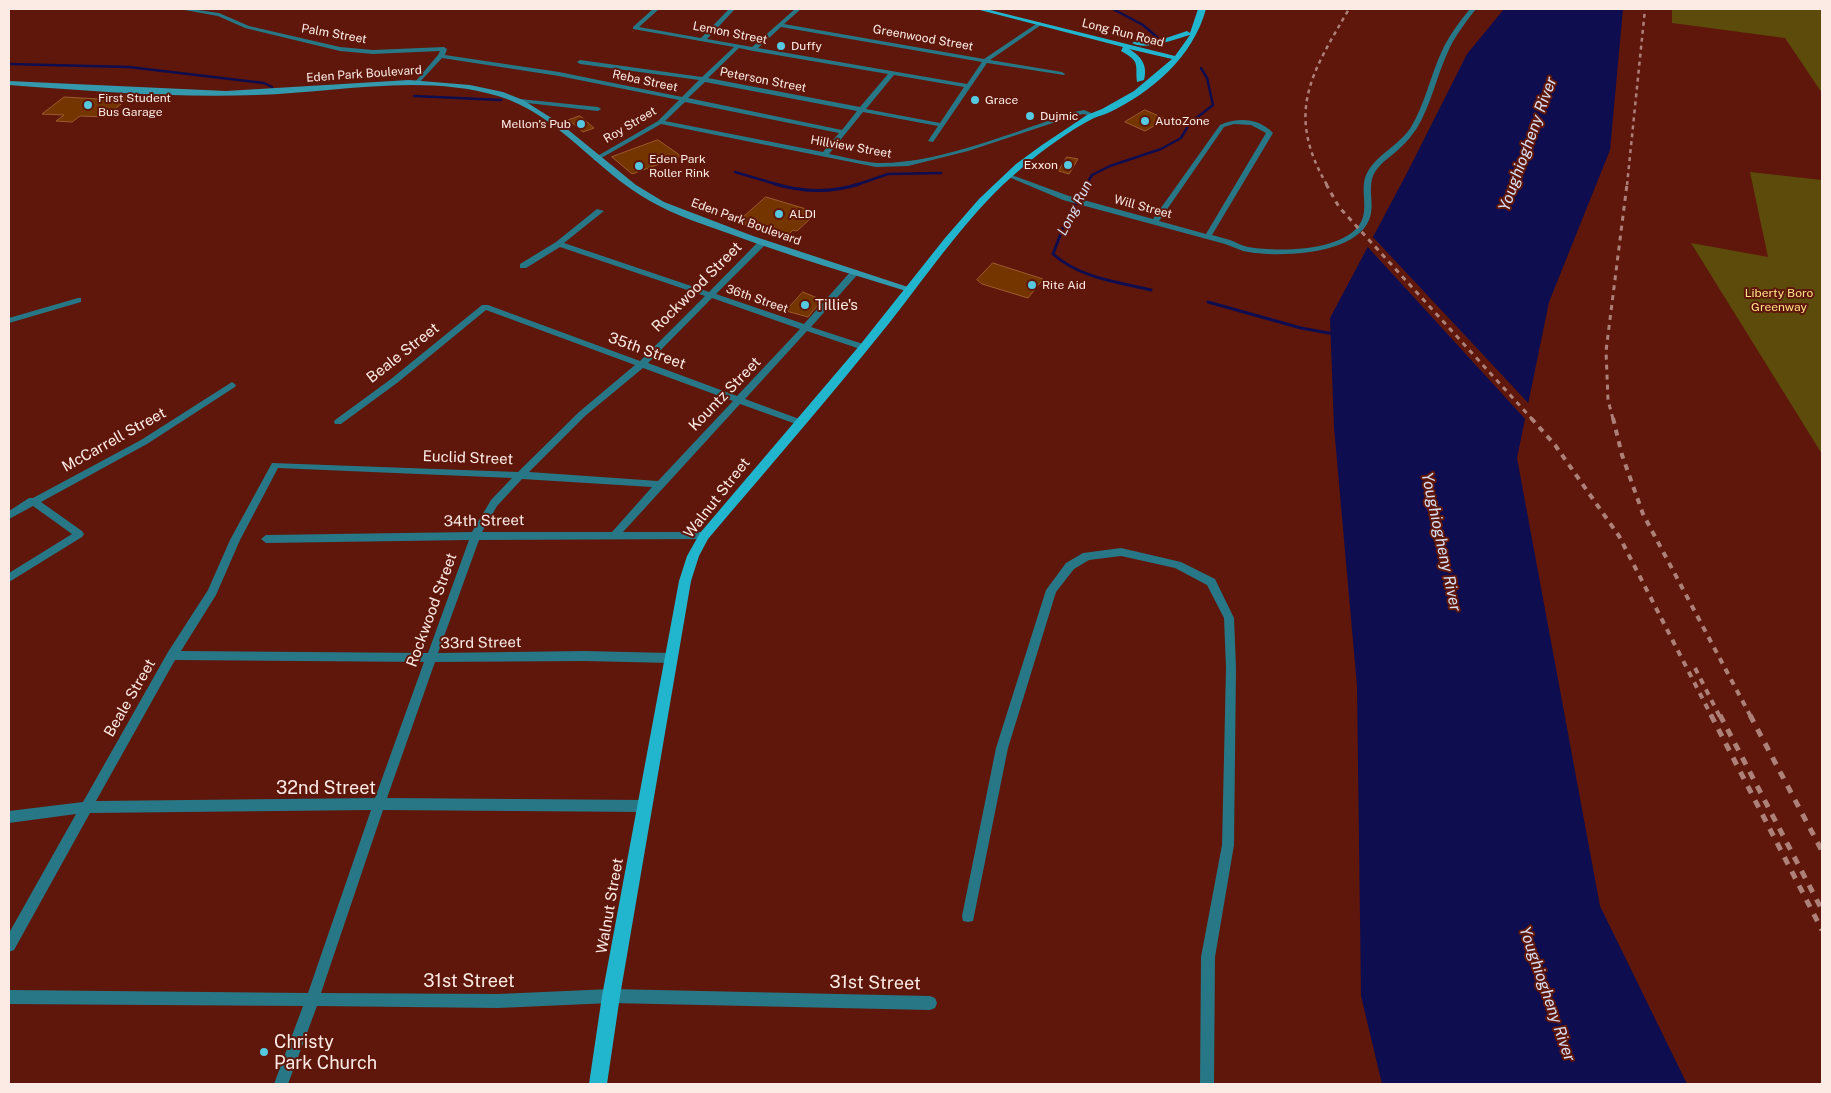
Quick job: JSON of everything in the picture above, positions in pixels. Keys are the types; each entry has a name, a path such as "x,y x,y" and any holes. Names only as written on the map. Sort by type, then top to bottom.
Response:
{"main road":[{"name":"Long Run Road","path":"979,9 1172,57"},
{"name":"Walnut Street","path":"1093,115 1099,108 1172,57 1187,33 1197,9"},
{"name":"Walnut Street","path":"598,1084 611,996 685,581 693,556 704,536 863,347 980,202 1008,175 1048,144 1140,88 1193,35 1202,9"},
{"path":"1106,40 1149,44 1173,40 1187,33"},
{"path":"1106,40 1136,56 1142,63 1144,72 1140,80"},
{"name":"Eden Park Boulevard","path":"9,83 220,93 314,90 418,82 482,89 520,101 541,113 620,179 654,200 692,217 762,243 910,289"}],"street":[{"name":"Palm Street","path":"182,9 219,14 247,27 340,49 373,52 440,48 445,51 441,56"},
{"name":"Lemon Street","path":"656,9 635,28 969,86"},
{"path":"702,39 732,9"},
{"path":"753,49 798,9"},
{"name":"Will Street","path":"1008,175 1066,198 1208,236 1245,249 1293,251 1318,249 1354,236 1364,224 1369,207 1368,178 1374,169 1408,137 1427,103 1445,52 1473,9"},
{"path":"931,141 986,60 1039,24"},
{"name":"Greenwood Street","path":"779,26 1062,74"},
{"name":"Roy Street","path":"596,158 660,122 738,46"},
{"path":"418,82 441,56"},
{"name":"Reba Street","path":"441,56 559,74 843,132"},
{"name":"Peterson Street","path":"580,62 704,80 941,125"},
{"path":"825,154 892,73"},
{"path":"520,101 598,109"},
{"name":"Hillview Street","path":"660,122 885,166 908,164 966,150 1076,113 1084,112 1093,115"},
{"path":"1155,221 1222,126 1234,121 1262,126 1270,132 1208,236"},
{"path":"523,266 559,244 600,211"},
{"name":"Rockwood Street","path":"280,1084 312,1000 430,658 475,536 494,503 520,475 582,414 643,363 762,243"},
{"name":"36th Street","path":"559,244 863,347"},
{"name":"Kountz Street","path":"615,535 659,484 807,328 855,272"},
{"path":"9,321 78,300"},
{"name":"35th Street","path":"485,306 799,422"},
{"name":"Beale Street","path":"338,422 394,381 485,306"},
{"name":"McCarrell Street","path":"9,515 144,442 232,385"},
{"name":"Beale Street","path":"9,945 172,655 212,592 235,540 275,465"},
{"name":"Euclid Street","path":"275,465 520,475 659,484"},
{"path":"9,578 79,534 32,501"},
{"name":"34th Street","path":"266,539 615,535 704,536"},
{"path":"968,916 1002,748 1051,590 1070,566 1088,556 1122,552 1177,565 1211,582 1229,618 1231,668 1228,845 1208,957 1207,1084"},
{"name":"33rd Street","path":"172,655 671,658"},
{"name":"32nd Street","path":"9,817 86,807 379,804 644,806"},
{"name":"31st Street","path":"9,996 498,1001 611,996 930,1003"}],"green space":[{"path":"1672,9 1822,9 1822,93 1785,38 1672,23"},
{"name":"Liberty Boro Greenway","path":"1750,172 1822,180 1822,454 1691,243 1768,257"}],"water":[{"name":"Youghiogheny River","path":"1504,9 1623,9 1610,150 1549,302 1517,458 1600,906 1687,1084 1382,1084 1361,996 1357,686 1334,427 1330,318 1408,171 1467,54"}],"pier":[{"path":"1371,235 1531,406 1527,421 1366,245"}],"building":[{"name":"First Student Bus Garage","path":"104,95 131,96 105,117 80,116 72,122 56,121 64,115 42,114 64,97 98,99"},
{"name":"AutoZone","path":"1145,110 1166,119 1145,131 1125,122"},
{"name":"Mellon's Pub","path":"580,116 594,128 583,132 569,120"},
{"name":"Eden Park Roller Rink","path":"658,140 681,156 632,174 612,157"},
{"name":"Exxon","path":"1067,157 1078,159 1069,174 1059,171"},
{"name":"ALDI","path":"766,197 813,211 807,217 811,218 797,231 793,230 786,237 738,222"},
{"name":"Rite Aid","path":"993,263 1043,279 1028,298 982,284 977,280"},
{"name":"Tillie's","path":"803,292 822,300 808,317 786,311"}],"waterway":[{"name":"Long Run","path":"1113,9 1143,25 1158,38"},
{"path":"9,64 129,67 264,83 272,87"},
{"name":"Long Run","path":"1086,185 1092,175 1110,166 1161,149 1181,138 1190,123 1213,105 1207,78 1201,68"},
{"path":"414,96 501,100"},
{"path":"735,172 778,185"},
{"path":"858,184 888,174 941,173"},
{"path":"778,185 796,189 828,190 858,184"},
{"name":"Long Run","path":"1087,184 1066,220 1053,254 1075,269 1087,274 1151,290"},
{"name":"Long Run","path":"1208,302 1301,328 1334,334"}],"railway":[{"path":"1327,185 1314,159 1307,136 1305,115 1308,94 1314,74 1349,9"},
{"path":"1627,185 1645,9"},
{"path":"1326,184 1339,207 1532,419"},
{"path":"1613,419 1608,400 1606,351 1627,184"},
{"path":"1531,418 1555,445 1619,536 1712,717"},
{"path":"1613,418 1622,455 1643,514 1751,717"},
{"path":"1695,668 1720,717"},
{"path":"1711,715 1822,930"},
{"path":"1720,715 1822,910"},
{"path":"1750,715 1822,851"}],"place":[{"name":"Duffy","path":"781,46"},
{"name":"Grace","path":"975,100"},
{"name":"First Student Bus Garage","path":"88,105"},
{"name":"Dujmic","path":"1030,116"},
{"name":"AutoZone","path":"1145,121"},
{"name":"Mellon's Pub","path":"581,124"},
{"name":"Exxon","path":"1068,165"},
{"name":"Eden Park Roller Rink","path":"639,166"},
{"name":"ALDI","path":"779,214"},
{"name":"Rite Aid","path":"1032,285"},
{"name":"Tillie's","path":"805,305"},
{"name":"Christy Park Church","path":"264,1052"}]}
